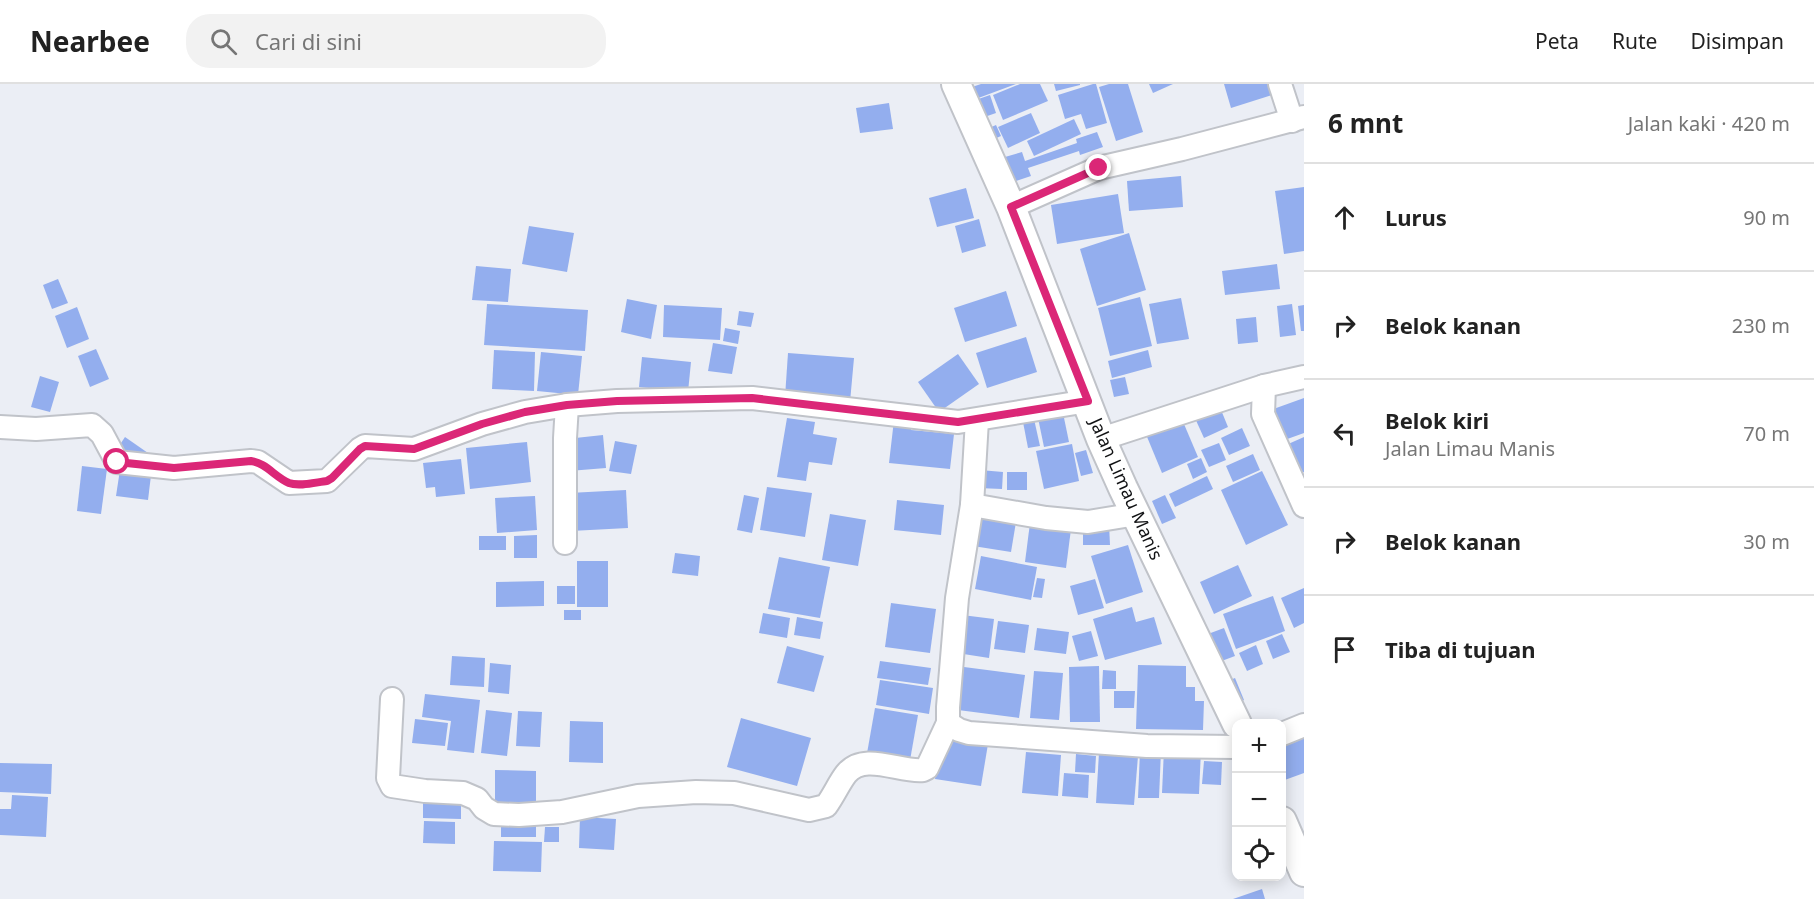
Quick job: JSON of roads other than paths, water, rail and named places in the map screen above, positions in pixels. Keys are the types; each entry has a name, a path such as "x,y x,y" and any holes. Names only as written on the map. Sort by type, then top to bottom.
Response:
{"street":[{"name":"Jalan Limau Manis","path":"956,84 1011,207 1101,439 1235,719"},
{"path":"1011,207 1099,168 1298,119 1280,84"},
{"path":"1101,439 1264,386 1304,377"},
{"path":"1264,386 1263,414 1304,506"},
{"path":"0,426 36,429 92,425 102,434 117,462 174,468 251,461 258,462 293,484 327,481 365,446 414,449 482,424 525,412 567,405 617,401 752,398 958,422 1088,401"},
{"path":"565,543 567,405"},
{"path":"392,699 388,778 392,786 462,793 477,799 484,808 494,814 562,812 638,796 696,792 734,793 809,810 826,806 853,767 870,764 923,770 927,768 948,723 957,598 972,505 977,420"},
{"path":"972,505 1046,518 1088,522 1137,514"},
{"path":"948,723 969,733 1147,746 1232,747"},
{"path":"1286,732 1304,725"},
{"path":"1284,827 1304,872"}]}
